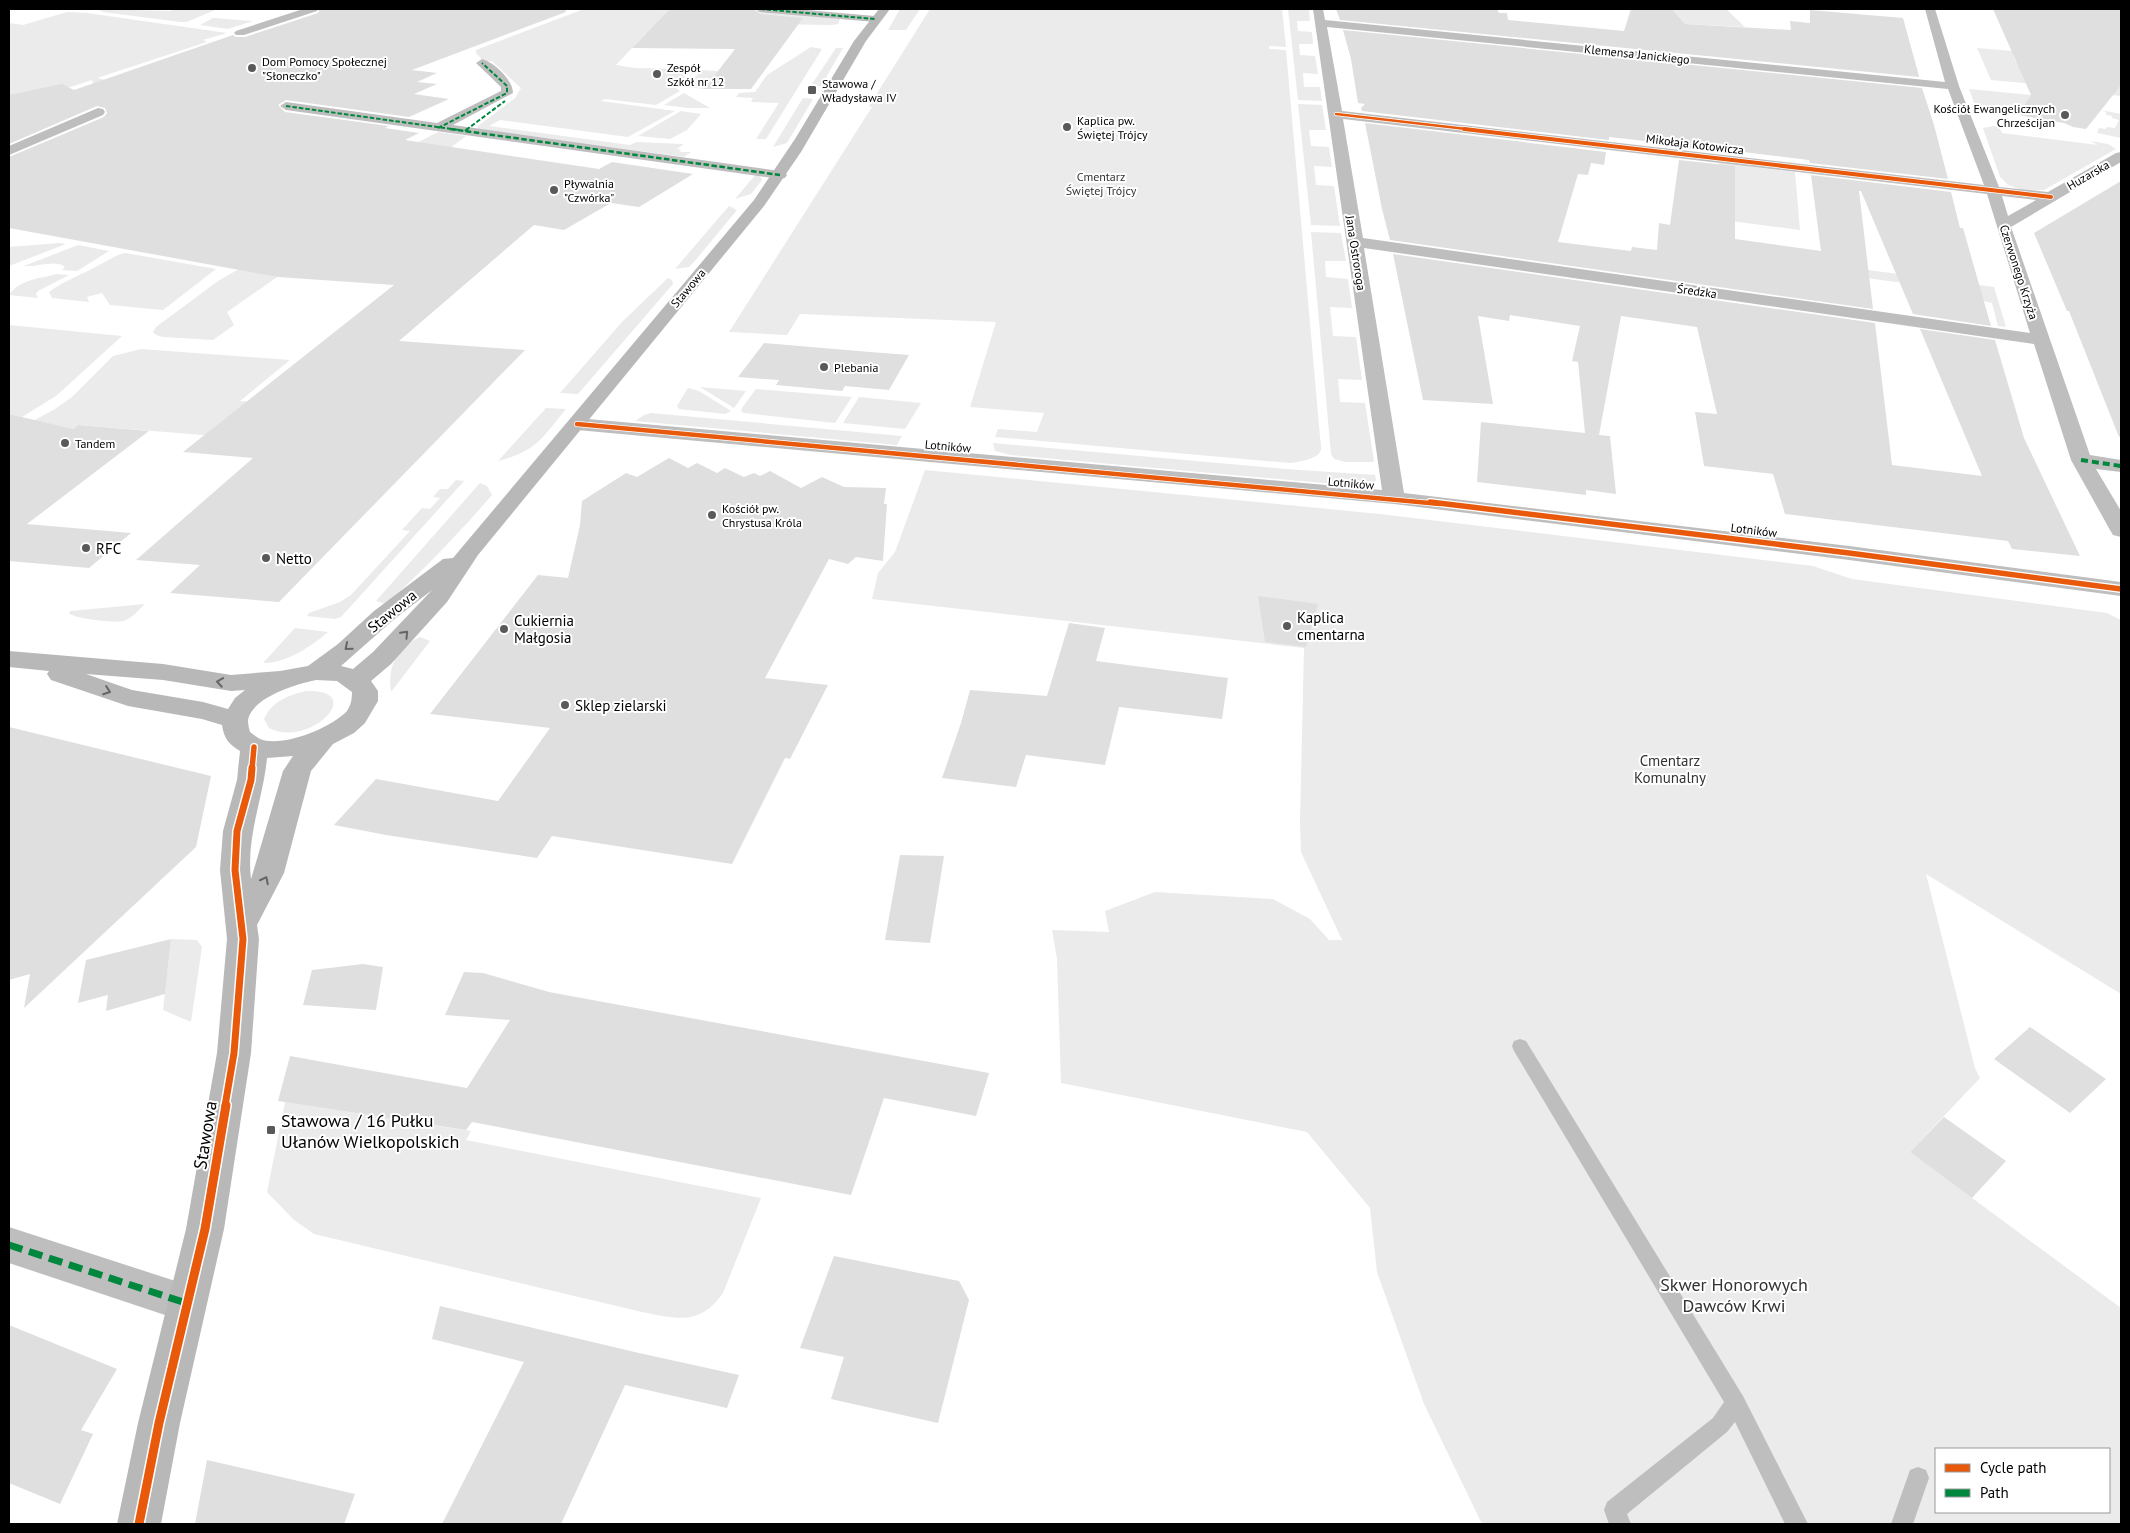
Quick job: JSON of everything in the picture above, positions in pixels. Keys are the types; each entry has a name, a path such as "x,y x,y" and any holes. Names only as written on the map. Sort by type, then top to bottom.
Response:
{"street":[{"path":"240,33 313,9"},
{"path":"760,9 875,19"},
{"name":"Stawowa","path":"356,679 382,658 423,615 438,597 469,551 576,424 780,175 856,47 875,19 885,9"},
{"name":"Czerwonego Krzyża","path":"1930,9 1953,86 1994,189 2003,225 2081,460 2121,530"},
{"name":"Klemensa Janickiego","path":"1319,16 1953,86"},
{"name":"Jana Ostroroga","path":"1319,16 1336,114 1394,498"},
{"path":"465,131 505,100 508,93 507,86 486,64 482,63"},
{"path":"438,128 508,93"},
{"path":"286,106 780,175"},
{"path":"9,151 98,112"},
{"name":"Mikołaja Kotowicza","path":"1336,114 2051,197"},
{"name":"Huzarska","path":"2003,225 2121,156"},
{"name":"Średzka","path":"1354,242 2041,340"},
{"name":"Lotników","path":"576,424 1394,498 1839,552 2121,589"},
{"path":"2081,460 2121,466"},
{"name":"Stawowa","path":"316,672 347,649 390,611 469,551"},
{"path":"18,661 163,672 231,683 286,678 316,672 339,672 356,679 365,691 363,706 350,722 322,740 285,749 254,747 237,736 235,720 244,704 262,690 286,678"},
{"path":"18,661 128,698 202,711 235,720"},
{"name":"Stawowa","path":"242,924 269,873 297,771 306,757 322,740"},
{"name":"Stawowa","path":"139,1524 186,1303 205,1229 234,1053 242,962 242,924 235,870 237,832 251,780 254,747"},
{"path":"9,1245 186,1303"}],"green space":[{"path":"97,9 215,10 187,22 180,22 103,12"},
{"path":"584,9 738,9 840,19 838,24 832,25 766,24 681,33 646,33 616,65 635,68 691,69 676,88 680,91 656,105 605,99 601,101 675,111 628,137 500,120 489,126 630,145 636,142 684,144 677,149 681,150 680,152 691,152 684,157 478,129 478,126 515,98 521,88 492,61 484,62 476,53 476,50"},
{"path":"900,9 920,9 906,30 888,30"},
{"name":"Cmentarz Świętej Trójcy","path":"930,9 1282,9 1286,47 1269,46 1269,49 1286,50 1321,445 1321,450 1316,456 1308,460 1290,463 995,437 998,429 1037,432 1044,413 970,407 996,322 800,314 787,335 729,332 872,107 869,106"},
{"path":"1288,9 1309,10 1310,21 1297,21 1298,31 1312,32 1313,44 1299,44 1300,55 1315,56 1318,74 1303,73 1304,87 1320,87 1322,101 1298,100"},
{"path":"1672,9 1726,9 1745,27 1685,24"},
{"path":"67,12 87,13 227,33 203,40 207,42 97,78 111,81 95,91 92,80 9,107 9,23 23,25"},
{"path":"213,18 253,21 228,29 200,25"},
{"path":"811,47 822,49 766,139 756,139 779,103 751,102 753,98 736,97 739,93 755,92 767,75"},
{"path":"836,48 843,48 821,86 810,87"},
{"path":"1977,48 2062,55 2013,55 2016,62 2028,64 2069,82 2121,87 2121,96 2099,94 2088,89 1991,80"},
{"path":"701,70 718,71 704,89 688,87"},
{"path":"1969,89 2031,95 2033,109 2023,107 2018,115 1978,113"},
{"path":"684,93 710,108 664,105"},
{"path":"803,98 813,99 787,143 773,147"},
{"path":"1298,104 1322,105 1326,130 1309,130 1311,146 1329,147 1332,167 1314,166 1316,185 1334,186 1340,226 1311,225"},
{"path":"2101,110 2121,114 2121,138 2097,133 2099,128 2115,128 2119,120 2106,115 2106,112"},
{"path":"681,111 701,114 687,130 670,139 638,136"},
{"path":"1999,127 2002,133 2098,145 2090,141 2108,144 2116,149 2044,190 2022,190 2008,185 2000,177 1983,128"},
{"path":"438,132 466,136 323,245 227,312 234,325 213,340 163,337 153,332 156,327 218,281 274,249 401,151"},
{"path":"1719,163 1795,172 1800,230 1716,219"},
{"path":"756,174 762,180 751,194 735,199"},
{"path":"729,206 737,210 694,262 689,267 675,269"},
{"path":"1311,232 1341,233 1346,261 1325,261 1326,277 1348,279 1352,308 1330,307 1333,336 1356,337 1362,380 1338,379 1340,402 1365,403 1374,461 1372,462 1345,462 1334,459 1331,454"},
{"path":"66,244 9,266 9,247"},
{"path":"78,245 109,251 77,271 62,270 65,267 56,264 24,266"},
{"path":"126,253 216,269 163,310 110,305 102,293 87,297 89,302 52,298 49,292 55,288 116,256"},
{"path":"1839,266 1994,287 2006,327 1998,326 1992,303 1983,301 1981,293 1858,277"},
{"path":"56,274 69,275 38,291 36,294 38,298 9,295 24,283"},
{"path":"668,278 672,280 673,284 578,394 560,393 622,322"},
{"path":"9,325 122,336 56,396 22,417 9,414"},
{"path":"141,349 290,360 240,401 333,408 266,440 78,425 58,440 49,439 9,468 9,434 55,409 72,397 113,356"},
{"path":"700,387 746,391 734,408"},
{"path":"688,388 699,391 731,411 725,414 679,409 677,406"},
{"path":"756,389 852,397 835,423 744,413 741,411 742,408"},
{"path":"859,397 921,403 905,429 843,423"},
{"path":"546,408 566,409 538,442 522,453 498,461"},
{"path":"651,413 902,436 897,445 635,421"},
{"path":"993,443 1375,475 1376,480 1374,485 1368,487 1011,455 995,451"},
{"path":"925,470 1380,514 1813,566 1852,579 2107,613 2121,620 2121,994 1926,874 1975,1068 1980,1078 1910,1152 2121,1308 2121,1524 1482,1524 1424,1404 1377,1272 1370,1208 1307,1132 1061,1083 1057,959 1052,930 1109,932 1105,911 1155,892 1273,899 1310,919 1329,940 1342,940 1301,852 1304,648 872,599 878,573 895,552"},
{"path":"456,480 464,481 341,617 335,619 307,616 309,613 340,602 351,595 410,531 402,530 422,508 430,509 440,498 433,497 440,489 448,489"},
{"path":"480,483 487,486 492,495 454,538 386,604 376,601"},
{"path":"145,604 132,616 123,621 95,620 78,617 69,613 70,611"},
{"path":"295,628 328,632 298,653 280,661 263,663"},
{"path":"420,637 430,641 391,692 390,675 395,660 405,647"},
{"path":"306,691 324,693 332,699 333,707 326,717 315,725 301,731 285,732 269,728 264,719 276,703"},
{"path":"171,939 197,940 202,947 191,1022 163,1010"},
{"path":"285,1102 471,1131 466,1140 761,1198 723,1293 714,1304 706,1311 687,1318 655,1315 314,1234 294,1220 267,1192"}],"building":[{"path":"320,9 565,9 566,12 412,70 437,73 417,82 437,84 414,94 449,99 409,117 286,100 278,105 285,112 389,126 385,128 419,133 405,140 599,169 612,162 693,174 639,207 611,203 564,230 534,225 399,341 525,350 279,602 170,593 200,565 136,560 253,458 183,452 394,285 278,277 9,228 9,157 104,117 107,113 105,108 97,106 9,144 9,95 62,84 74,90 233,35 245,37 318,13"},
{"path":"670,9 753,9 760,14 803,18 751,89 704,89 735,49 632,48"},
{"path":"1336,9 1497,9 1499,13 1507,13 1508,20 1624,31 1631,9 1672,9 1685,24 1791,30 1790,21 1810,23 1810,10 1903,18 1919,77 1340,20"},
{"path":"1993,9 2121,9 2121,85 2086,129 2018,115 2031,95"},
{"path":"1343,30 1922,88 1948,179 1810,163 1809,160 1735,151 1735,154 1681,148 1681,145 1609,137 1609,140 1362,111 1361,108 1365,104 1358,103 1351,59"},
{"path":"1365,123 1606,152 1604,165 1591,163 1588,175 1578,174 1558,242 1631,251 1632,247 1657,250 1659,223 1670,225 1679,160 1735,166 1735,239 1821,251 1811,175 1951,192 1960,228 1963,228 1991,326 1913,314 1861,191 1859,191 1873,309 1390,240"},
{"path":"2121,181 2121,436 2119,437 2069,311 2067,311 2034,233"},
{"path":"1393,254 1875,323 1892,465 1982,476 1920,329 1995,340 2024,438 2080,556 2012,549 2008,541 1785,514 1773,474 1704,466 1695,412 1717,414 1697,327 1621,316 1599,435 1610,436 1616,494 1586,490 1586,495 1477,482 1481,422 1585,433 1578,362 1572,361 1580,326 1510,315 1509,321 1478,316 1493,404 1423,400"},
{"name":"Plebania","path":"764,343 909,355 889,390 845,386 842,391 776,385 779,380 738,377"},
{"path":"9,414 73,429 78,425 149,431 27,524 131,533 89,568 9,561"},
{"path":"669,458 688,468 697,463 717,473 725,468 744,477 754,473 760,476 770,471 801,488 822,477 844,487 886,488 884,504 887,504 883,561 856,557 848,564 829,559 765,678 828,685 790,759 785,758 732,864 552,836 537,858 386,835 334,825 376,779 498,801 550,728 430,714 538,575 568,578 580,525 582,501 626,473 637,477"},
{"name":"Kaplica cmentarna","path":"1258,596 1318,604 1306,647 1265,642"},
{"path":"1069,623 1105,628 1096,661 1228,678 1222,719 1119,707 1105,765 1026,755 1016,787 942,778 970,690 1047,696"},
{"path":"9,727 211,776 196,847 24,1008 30,974 9,980"},
{"path":"900,855 944,856 930,943 885,940"},
{"path":"171,939 165,994 106,1011 108,995 78,1003 86,960"},
{"path":"363,964 383,967 376,1010 303,1005 312,970"},
{"path":"464,972 483,973 549,992 989,1073 976,1116 884,1098 851,1195 472,1122 466,1130 278,1101 290,1056 467,1088 510,1020 445,1015"},
{"path":"2030,1027 2106,1079 2070,1113 1994,1059"},
{"path":"1944,1117 2006,1161 1972,1198 1910,1152"},
{"path":"834,1256 959,1281 969,1300 938,1423 831,1399 844,1357 800,1348"},
{"path":"440,1306 739,1375 727,1408 625,1385 561,1524 442,1524 524,1362 432,1339"},
{"path":"9,1325 117,1369 81,1430 93,1434 60,1504 9,1483"},
{"path":"207,1460 355,1494 344,1524 195,1524"}],"waterway":[{"path":"1520,1046 1736,1403"},
{"path":"1620,1524 1615,1510 1720,1425 1736,1403"},
{"path":"1736,1403 1797,1524"},
{"path":"1902,1524 1918,1478"}],"marked path":[{"path":"760,9 875,19"},
{"path":"438,128 507,93 507,86 482,63"},
{"path":"465,131 505,101"},
{"path":"286,106 780,175"},
{"path":"2081,460 2121,466"},
{"path":"9,1245 186,1303"}],"cycle path":[{"path":"1336,114 2051,197"},
{"path":"577,424 1394,498 1849,553 2121,589"},
{"path":"139,1524 159,1423 205,1229 234,1053 243,939 235,870 237,831 251,780 254,747"}],"place":[{"name":"Dom Pomocy Społecznej \"Słoneczko\"","path":"252,68"},
{"name":"Zespół Szkół nr 12","path":"657,74"},
{"name":"Stawowa / Władysława IV","path":"812,90"},
{"name":"Kościół Ewangelicznych Chrześcijan","path":"2065,115"},
{"name":"Kaplica pw. Świętej Trójcy","path":"1067,127"},
{"name":"Pływalnia \"Czwórka\"","path":"554,190"},
{"name":"Plebania","path":"824,367"},
{"name":"Tandem","path":"65,443"},
{"name":"Kościół pw. Chrystusa Króla","path":"712,515"},
{"name":"RFC","path":"86,548"},
{"name":"Netto","path":"266,558"},
{"name":"Kaplica cmentarna","path":"1287,626"},
{"name":"Cukiernia Małgosia","path":"504,629"},
{"name":"Sklep zielarski","path":"565,705"},
{"name":"Stawowa / 16 Pułku Ułanów Wielkopolskich","path":"271,1130"}],"park label":[{"name":"Cmentarz Komunalny","path":"1670,768"},
{"name":"Skwer Honorowych Dawców Krwi","path":"1734,1294"}]}
